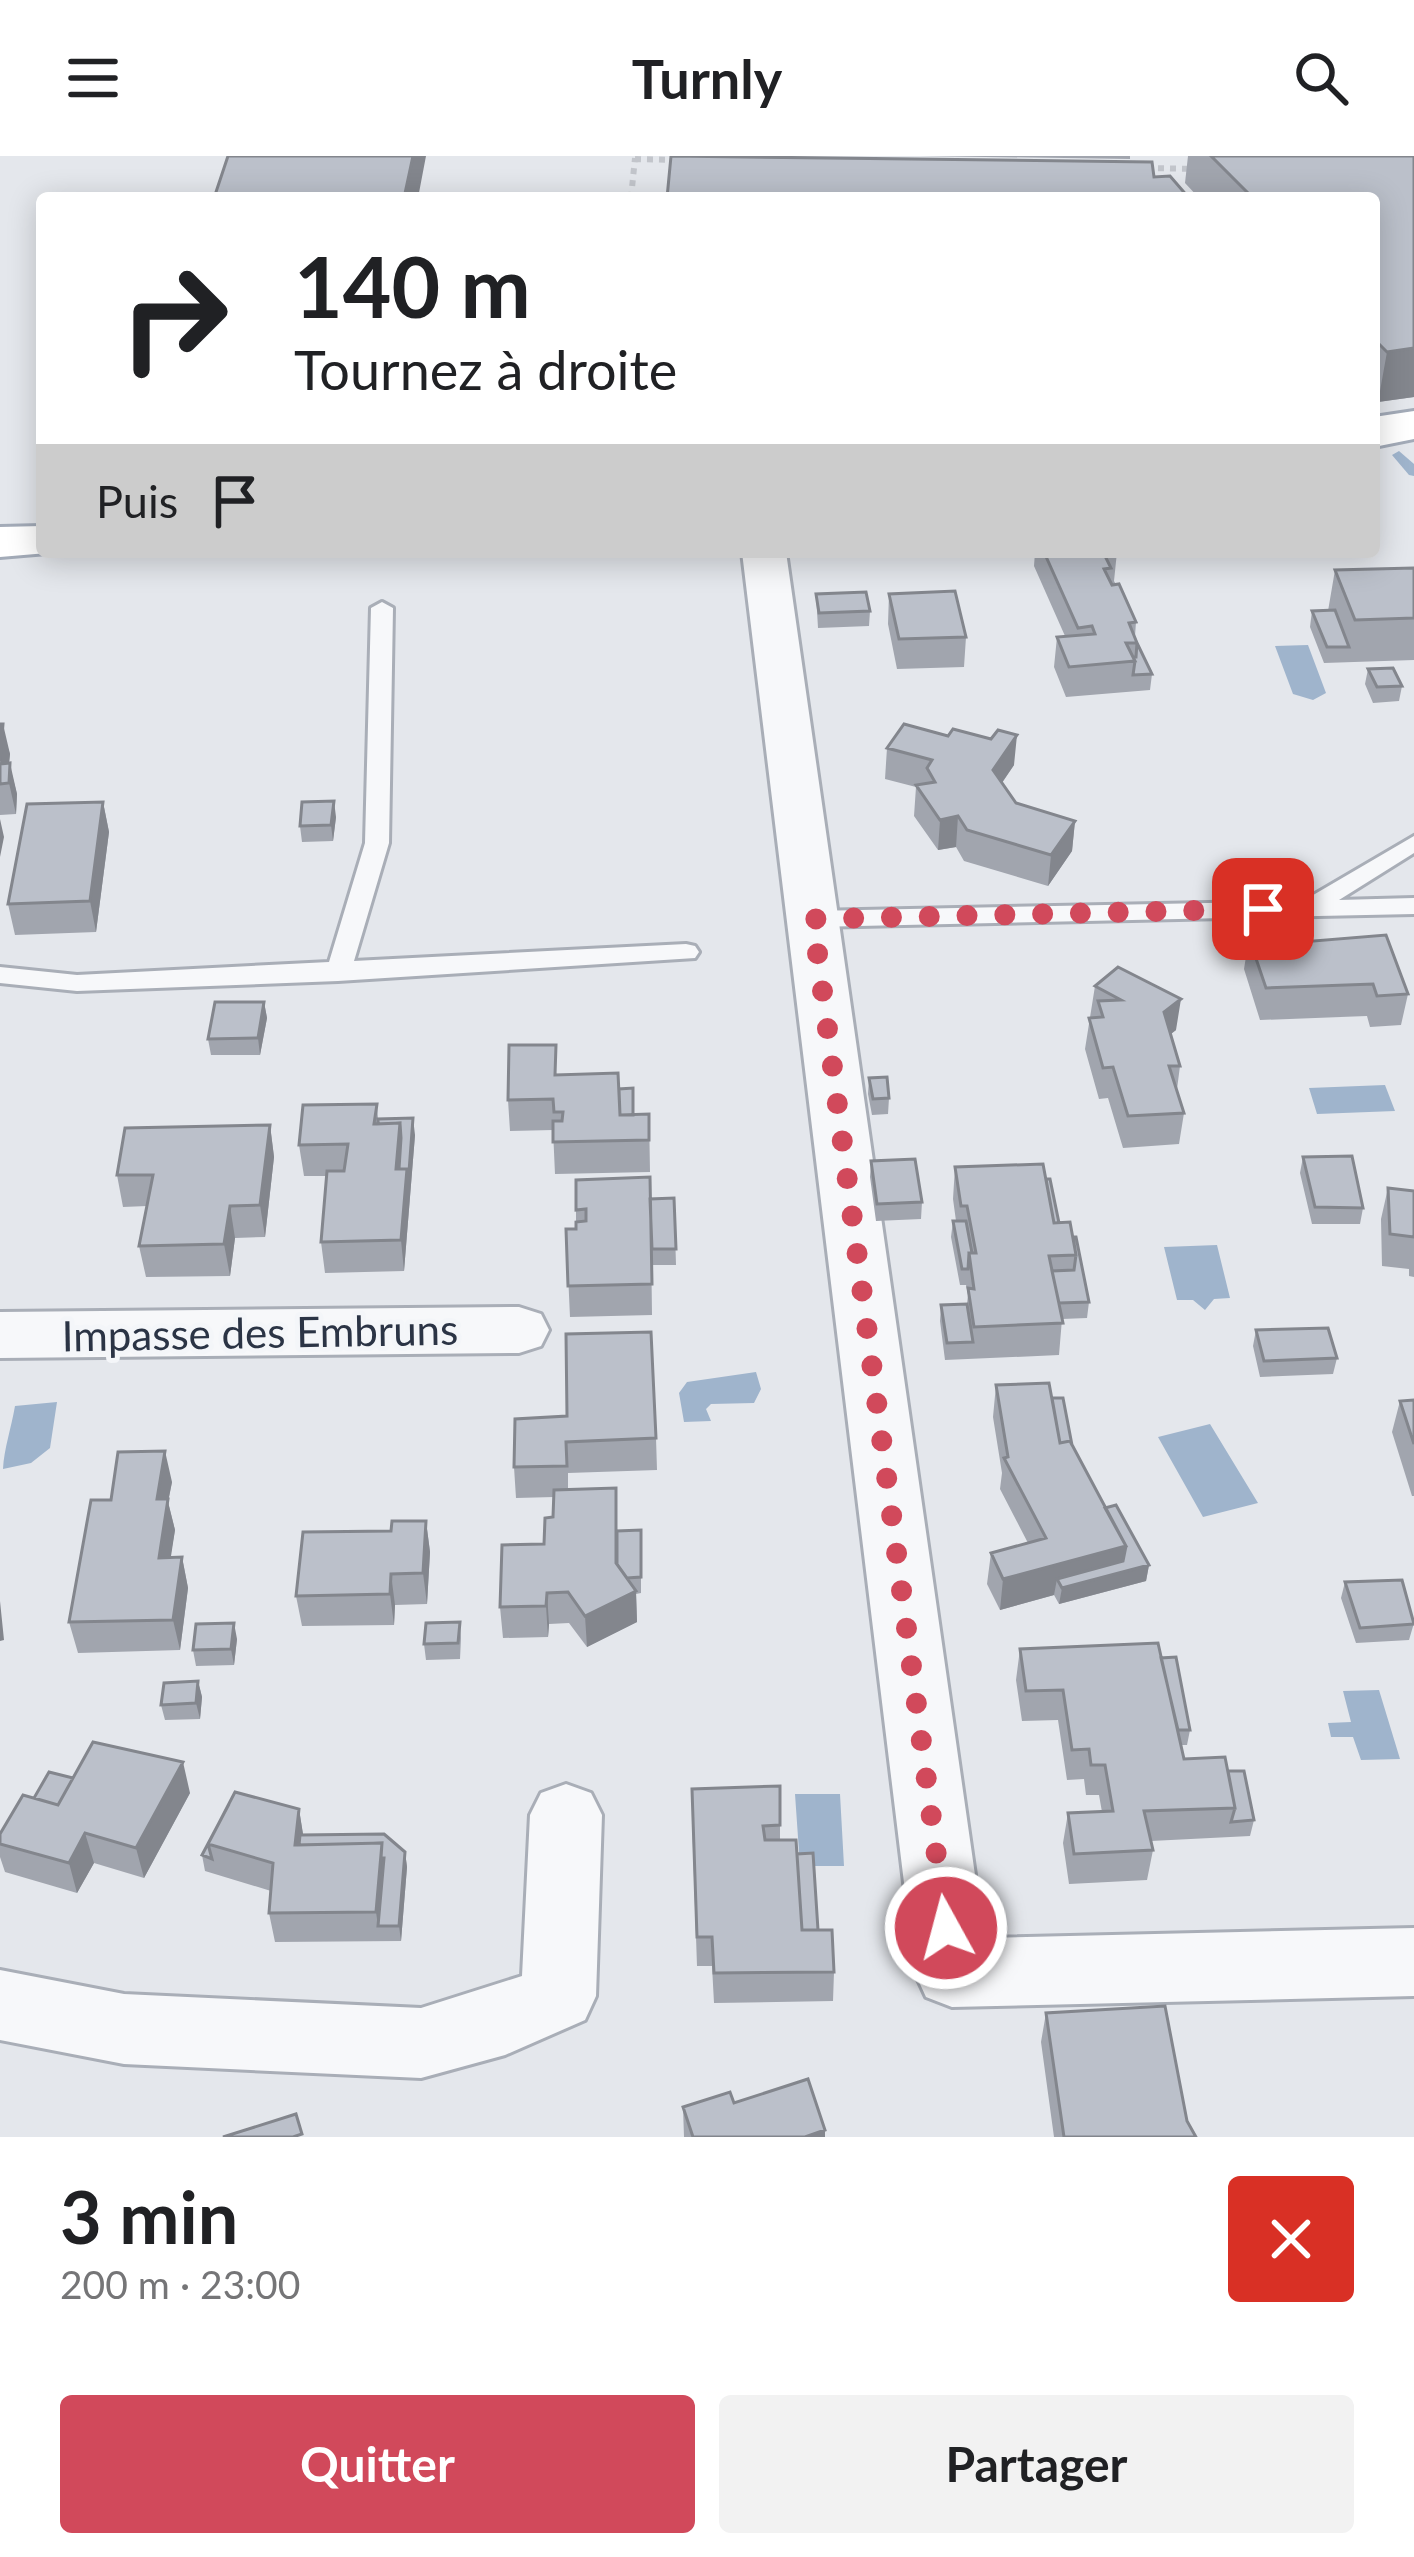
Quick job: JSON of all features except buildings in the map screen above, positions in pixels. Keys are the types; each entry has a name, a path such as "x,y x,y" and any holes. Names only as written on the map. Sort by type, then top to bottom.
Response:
{"main road":[{"path":"1380,431 1414,425"},
{"path":"0,542 36,541"}],"street":[{"path":"765,558 952,1973 1414,1962"},
{"name":"Impasse des Embruns","path":"0,1335 519,1330"},
{"path":"0,2006 124,2029 421,2043 505,2020 558,1996 566,1815"}],"lane":[{"path":"338,973 377,843 382,608"},
{"path":"1308,908 1414,843"},
{"path":"813,919 1414,906"},
{"path":"0,974 77,983 686,952"}],"path":[{"path":"632,192 635,158 683,160"},
{"path":"1136,168 1207,169"}],"water":[{"path":"1308,645 1326,693 1313,700 1293,694 1275,646"},
{"path":"1385,1085 1395,1111 1317,1114 1309,1088"},
{"path":"1217,1245 1230,1298 1214,1299 1205,1310 1193,1300 1177,1300 1164,1247"},
{"path":"756,1372 761,1389 754,1403 711,1404 706,1409 711,1421 684,1422 679,1393 687,1382"},
{"path":"57,1402 50,1448 31,1463 3,1469 15,1406"},
{"path":"1210,1424 1258,1503 1203,1517 1158,1437"},
{"path":"1379,1690 1400,1759 1361,1760 1353,1737 1331,1737 1328,1723 1351,1722 1343,1691"},
{"path":"795,1794 840,1794 844,1866 800,1866"}],"waterway":[{"path":"1399,455 1414,472"}],"route":[{"path":"946,1928 813,919 1263,909"}]}
